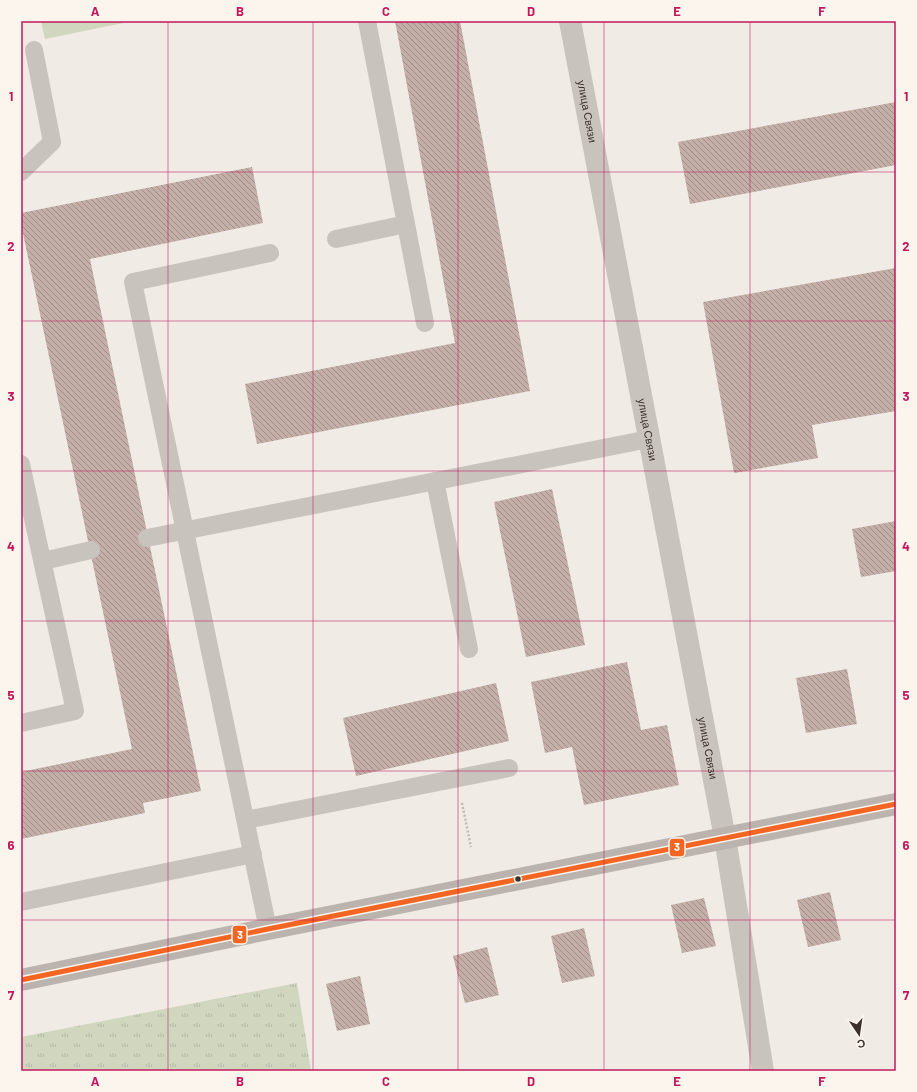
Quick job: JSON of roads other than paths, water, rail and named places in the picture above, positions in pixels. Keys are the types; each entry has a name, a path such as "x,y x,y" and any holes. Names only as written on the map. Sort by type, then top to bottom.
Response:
{"main road":[{"path":"21,980 268,929 896,804"}],"street":[{"name":"улица Связи","path":"570,21 725,838 763,1071"}],"lane":[{"path":"367,21 425,323"},
{"path":"21,172 52,142 34,50"},
{"path":"336,239 406,224"},
{"path":"268,929 133,282 270,253"},
{"path":"147,538 649,439"},
{"path":"21,464 75,711 21,723"},
{"path":"435,481 468,649"},
{"path":"43,561 91,550"},
{"path":"246,820 457,777 509,768"},
{"path":"21,902 253,854"}]}
